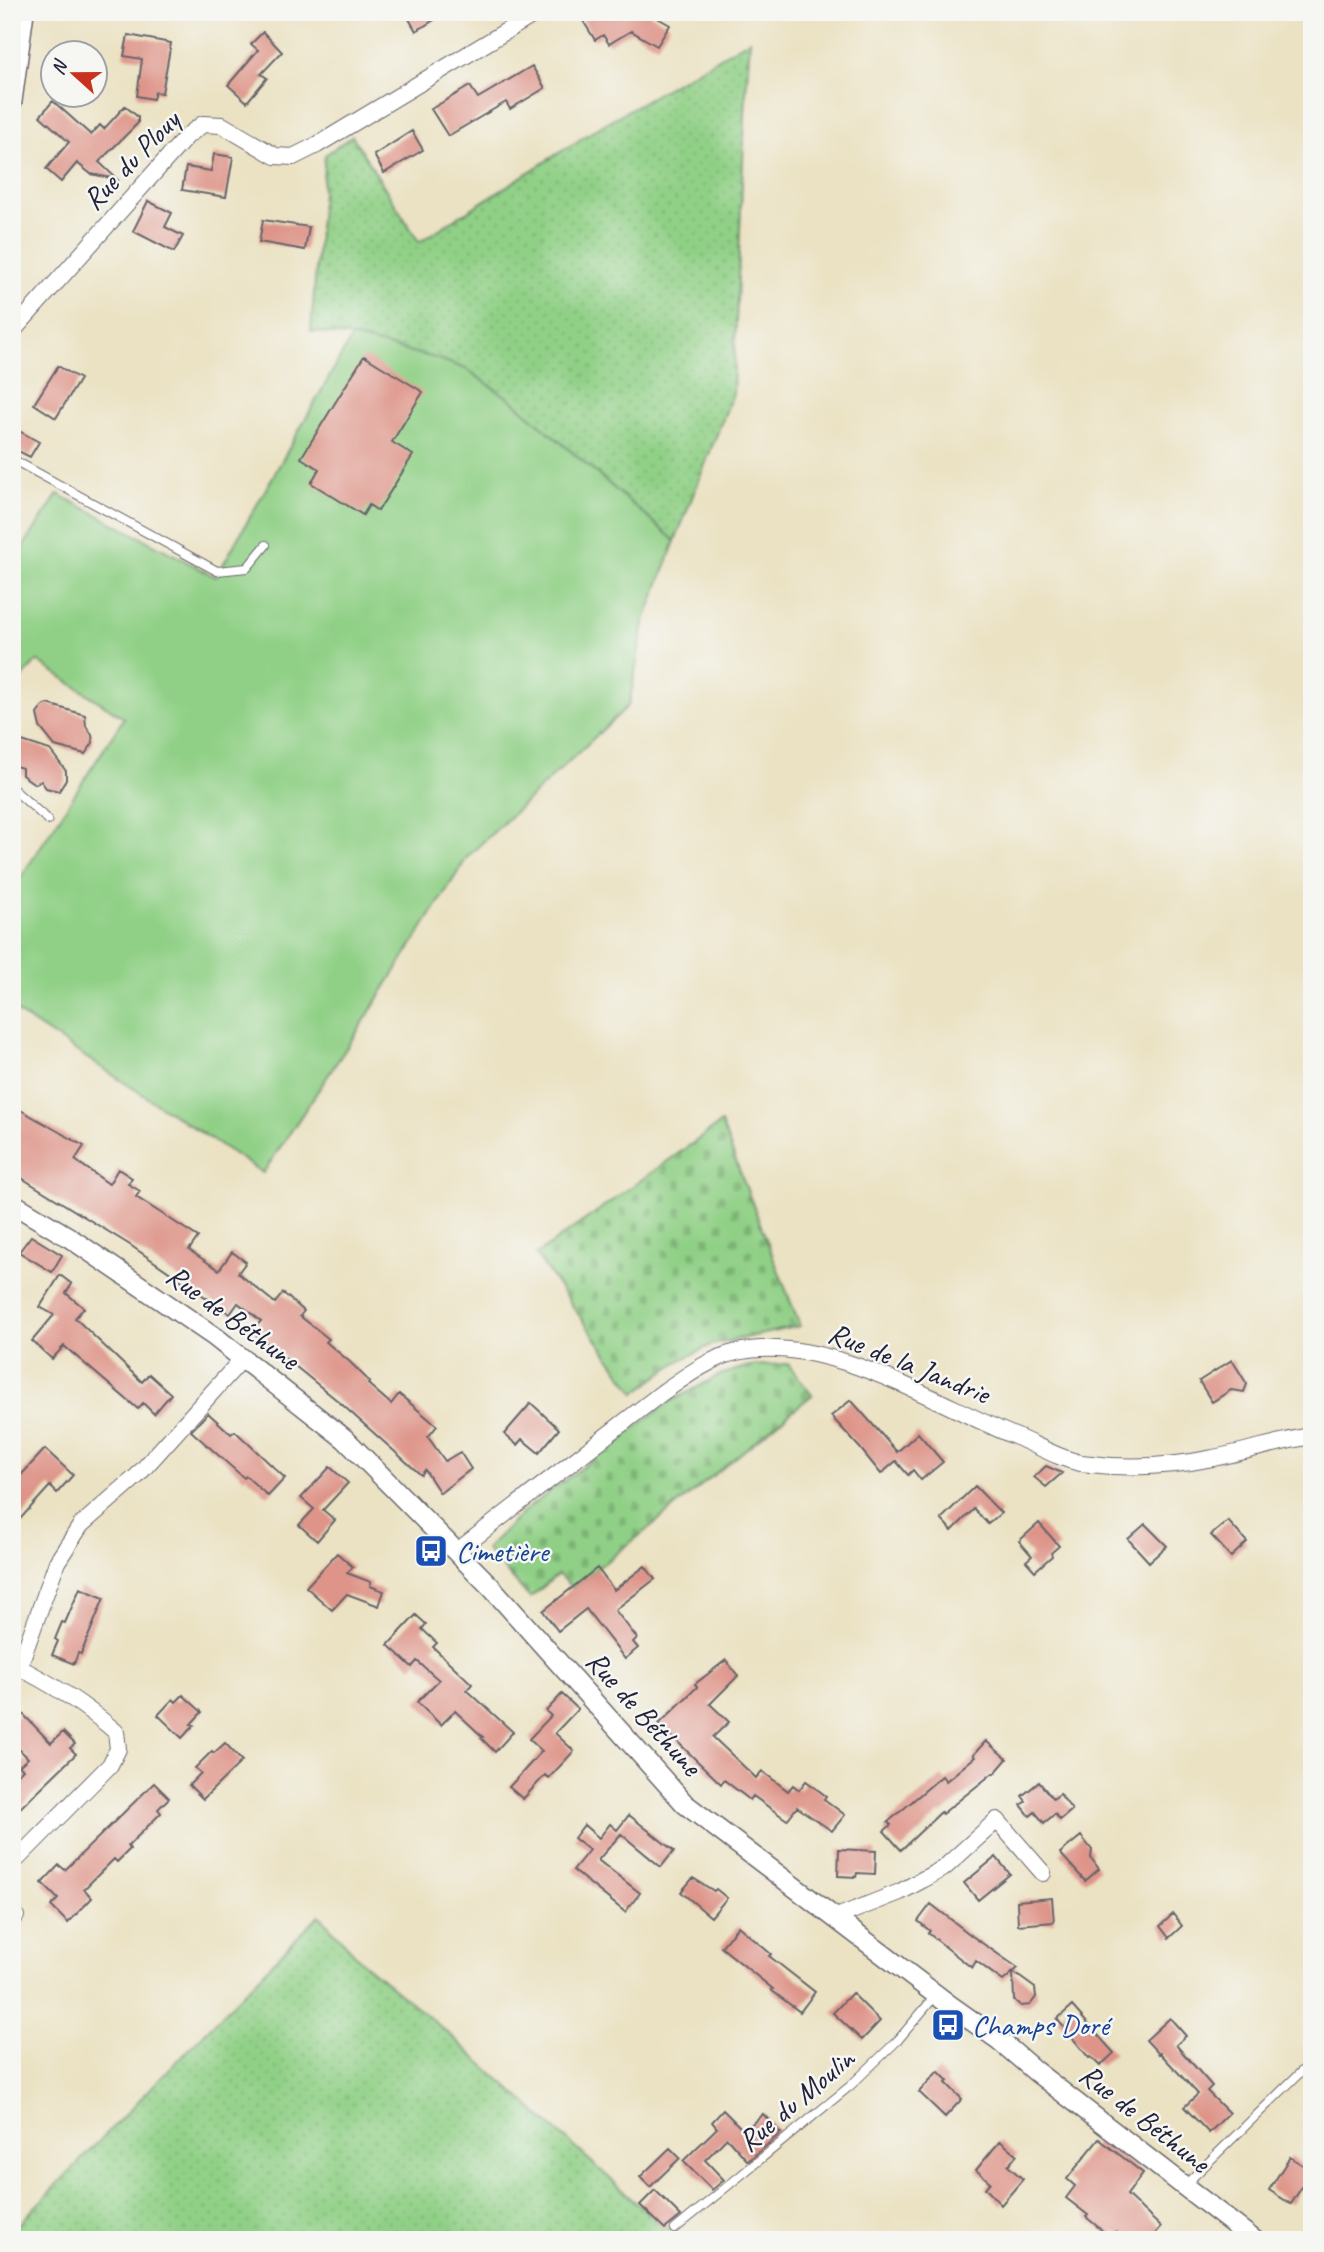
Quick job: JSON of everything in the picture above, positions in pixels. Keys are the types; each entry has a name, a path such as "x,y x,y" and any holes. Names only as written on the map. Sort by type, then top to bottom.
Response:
{"street":[{"path":"12,101 24,12"},
{"name":"Rue du Plouy","path":"12,332 187,136 203,124 222,125 275,156 293,157 538,12"},
{"name":"Rue de Béthune","path":"12,1203 70,1238 215,1337 345,1439 491,1587 685,1804 999,2040 1035,2071 1254,2240"},
{"name":"Rue de la Jandrie","path":"456,1552 663,1392 691,1373 737,1352 779,1348 813,1353 914,1389 989,1426 1078,1462 1146,1468 1214,1458 1279,1441 1312,1436"},
{"path":"12,1864 110,1765 118,1749 116,1732 107,1724 71,1697 15,1666 57,1562 81,1525 137,1476 243,1358"},
{"path":"834,1918 900,1892 944,1868 997,1820 1044,1873"}],"lane":[{"path":"12,459 217,571 247,568 266,545"},
{"path":"12,789 48,820"},
{"name":"Rue du Moulin","path":"675,2229 850,2086 898,2040 936,1995"},
{"path":"1184,2186 1312,2060"}],"green space":[{"path":"750,40 733,393 675,541 514,402 466,369 352,337 311,331 325,155 352,136 419,242 606,123"},
{"path":"352,337 439,359 466,369 514,402 675,541 644,623 629,705 468,856 361,1026 263,1173 12,1009 12,891 124,718 37,661 12,689 12,564 58,494 216,577"},
{"path":"721,1123 800,1326 711,1345 677,1362 635,1393 536,1255"},
{"path":"788,1364 812,1395 572,1588 558,1574 530,1598 486,1549 524,1511 668,1403 720,1375 749,1366"},
{"path":"319,1915 364,1964 441,2027 665,2228 675,2229 670,2240 12,2240 12,2231"}],"building":[{"path":"405,12 447,12 416,31"},
{"path":"593,12 647,12 670,25 657,46 631,31 609,44 603,35 595,40 582,19"},
{"path":"263,32 282,52 261,74 267,78 247,102 228,85 258,50 251,44"},
{"path":"128,35 171,43 162,93 155,92 153,99 137,96 142,59 124,56"},
{"path":"532,66 545,88 510,109 506,102 448,136 431,109 470,86 478,98"},
{"path":"125,106 138,117 138,123 99,162 117,179 91,174 77,163 61,182 46,169 69,142 40,116 47,108 61,108 91,135 100,125 104,129"},
{"path":"412,131 423,150 384,173 374,155"},
{"path":"214,154 233,157 226,197 182,190 186,167 211,171"},
{"path":"148,201 172,213 165,227 183,236 174,252 133,231"},
{"path":"263,220 309,227 305,250 259,242"},
{"path":"364,356 423,392 392,442 413,455 378,511 369,505 363,515 311,483 319,469 301,458"},
{"path":"58,366 80,379 56,418 34,404"},
{"path":"12,427 39,442 30,457 12,448"},
{"path":"48,704 85,715 93,743 85,754 55,746 40,727 37,714"},
{"path":"22,741 50,750 66,771 66,780 59,791 46,788 41,781 35,784 22,775 22,768 12,765 12,750"},
{"path":"17,1108 84,1146 75,1160 109,1184 118,1169 132,1178 128,1184 140,1191 136,1197 198,1237 189,1250 219,1270 232,1252 246,1262 238,1273 275,1303 283,1293 304,1311 300,1316 329,1339 326,1342 391,1404 399,1394 437,1426 428,1437 445,1461 460,1452 471,1469 440,1493 425,1470 421,1475 338,1401 252,1331 261,1321 238,1303 230,1314 130,1245 12,1172 12,1116"},
{"path":"31,1236 62,1255 52,1272 19,1252"},
{"path":"60,1275 72,1284 66,1293 84,1308 75,1318 142,1382 149,1374 171,1394 154,1414 143,1403 138,1409 64,1346 52,1359 32,1341 54,1315 40,1307"},
{"path":"1232,1360 1247,1384 1244,1392 1231,1390 1212,1402 1199,1381"},
{"path":"851,1400 897,1452 918,1433 943,1462 921,1480 913,1470 908,1475 896,1461 881,1474 831,1416"},
{"path":"531,1403 559,1429 539,1453 522,1439 517,1445 504,1434"},
{"path":"208,1413 231,1434 235,1431 285,1478 268,1496 191,1431"},
{"path":"45,1449 73,1475 57,1493 50,1486 12,1528 12,1485"},
{"path":"1046,1466 1062,1473 1046,1487 1034,1477"},
{"path":"330,1467 348,1483 323,1510 335,1520 317,1541 299,1525 314,1509 301,1498"},
{"path":"975,1486 1001,1513 988,1524 974,1509 952,1531 941,1519"},
{"path":"1228,1521 1247,1542 1231,1557 1211,1535"},
{"path":"1039,1523 1059,1546 1035,1571 1026,1561 1032,1556 1019,1541"},
{"path":"1145,1524 1167,1546 1149,1562 1128,1539"},
{"path":"337,1553 353,1567 347,1573 371,1582 370,1586 384,1591 379,1606 347,1594 332,1610 306,1587"},
{"path":"645,1566 655,1579 615,1610 637,1638 633,1642 638,1648 625,1659 586,1609 558,1631 543,1611 597,1568 614,1590"},
{"path":"80,1588 104,1598 81,1654 78,1653 74,1664 52,1655 62,1622 65,1623"},
{"path":"416,1615 426,1624 422,1629 437,1643 433,1647 472,1684 467,1690 513,1732 495,1752 455,1711 441,1725 417,1702 439,1680 417,1661 412,1667 388,1645"},
{"path":"726,1660 738,1676 710,1704 729,1722 713,1737 756,1778 762,1771 788,1791 793,1785 799,1790 806,1781 826,1796 824,1799 845,1815 832,1831 797,1807 787,1820 753,1796 750,1800 724,1780 721,1784 659,1724 697,1687 695,1684"},
{"path":"562,1694 578,1709 555,1733 574,1751 549,1778 545,1775 523,1799 509,1787 542,1751 529,1739 551,1716 546,1711"},
{"path":"183,1695 202,1712 182,1738 158,1715 173,1699 176,1702"},
{"path":"22,1713 51,1743 63,1732 75,1744 70,1748 76,1754 12,1816 12,1780 23,1769 19,1766 28,1758 12,1742 12,1721"},
{"path":"986,1741 1007,1759 994,1774 942,1814 941,1812 901,1850 884,1831 891,1825 888,1822 942,1776 946,1781 975,1757 973,1755"},
{"path":"225,1743 242,1761 203,1799 189,1785 201,1773 195,1768 212,1751 214,1753"},
{"path":"1039,1782 1053,1799 1060,1794 1072,1810 1060,1820 1055,1814 1044,1823 1035,1812 1030,1816 1021,1805 1026,1801 1022,1796"},
{"path":"154,1783 169,1798 158,1809 161,1813 128,1846 130,1849 117,1862 114,1859 84,1889 92,1898 68,1923 51,1906 58,1899 42,1883 59,1865 65,1870"},
{"path":"629,1815 674,1851 661,1867 621,1834 598,1860 640,1893 625,1912 573,1870 589,1850 574,1838 584,1825 599,1838 610,1824 617,1830"},
{"path":"1081,1836 1092,1850 1091,1858 1099,1869 1085,1881 1060,1853"},
{"path":"839,1849 876,1851 875,1874 838,1876"},
{"path":"996,1857 1010,1874 978,1900 964,1883"},
{"path":"693,1878 714,1891 716,1889 727,1898 711,1917 681,1892"},
{"path":"1052,1898 1054,1922 1018,1925 1017,1901"},
{"path":"931,1904 1018,1968 1003,1981 976,1961 972,1968 928,1933 930,1931 918,1921"},
{"path":"1173,1914 1182,1926 1169,1938 1160,1926"},
{"path":"738,1926 771,1954 769,1956 815,1992 800,2012 721,1947"},
{"path":"1013,1972 1035,1988 1036,1997 1030,2005 1021,2006 1014,2000"},
{"path":"852,1993 880,2021 862,2040 833,2013"},
{"path":"1072,2006 1114,2053 1100,2066 1089,2058 1057,2019"},
{"path":"1170,2018 1186,2036 1176,2045 1212,2086 1207,2091 1229,2113 1209,2133 1184,2107 1198,2094 1146,2040"},
{"path":"938,2071 962,2099 945,2117 919,2092"},
{"path":"723,2110 744,2131 763,2114 781,2133 748,2161 727,2138 705,2160 724,2180 712,2190 683,2161 717,2128 712,2122"},
{"path":"1099,2139 1143,2173 1127,2195 1161,2227 1150,2240 1125,2240 1116,2232 1110,2237 1066,2198 1075,2186 1067,2179"},
{"path":"1000,2141 1017,2155 1008,2166 1023,2179 1001,2205 985,2188 990,2182 976,2170"},
{"path":"670,2148 680,2158 650,2187 640,2177"},
{"path":"1290,2157 1312,2171 1291,2204 1269,2190"},
{"path":"655,2190 681,2216 665,2229 640,2205"}],"place":[{"name":"Cimetière","path":"431,1551"},
{"name":"Champs Doré","path":"948,2025"}]}
